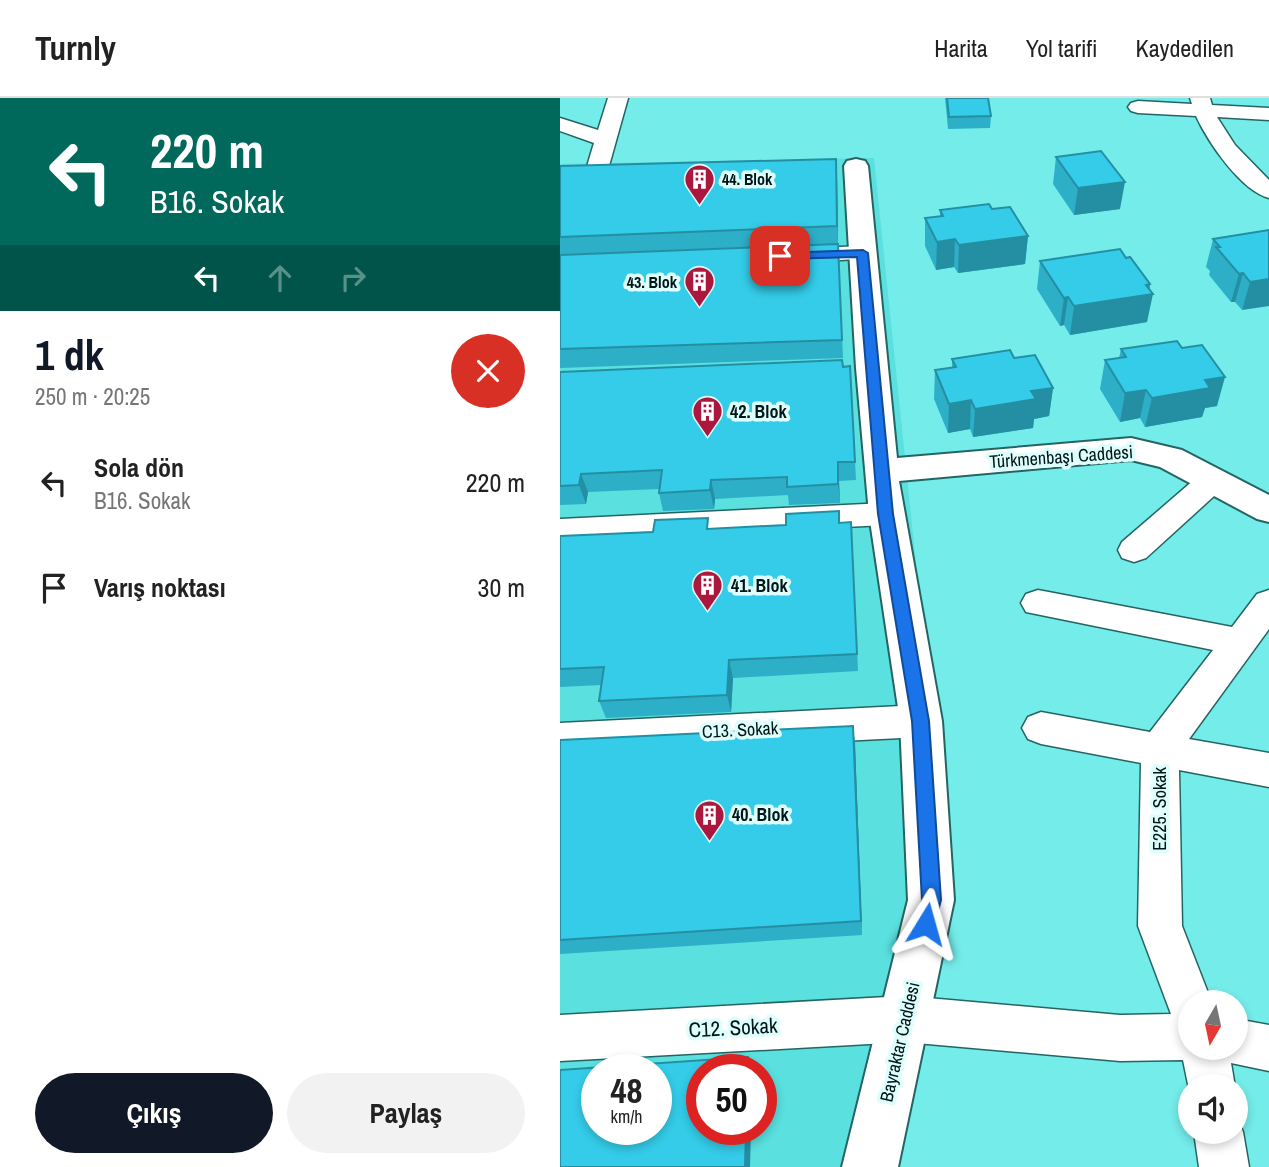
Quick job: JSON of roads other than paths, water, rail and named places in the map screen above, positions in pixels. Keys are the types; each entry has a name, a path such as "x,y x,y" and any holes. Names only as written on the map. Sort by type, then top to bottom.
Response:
{"main road":[{"name":"Bayraktar Caddesi","path":"843,166 863,253 857,368 883,471 886,514 921,721 932,900 870,1167"},
{"name":"Türkmenbaşı Caddesi","path":"883,471 1131,449 1170,458 1269,510"}],"street":[{"path":"596,173 618,98"},
{"path":"1201,103 1225,148 1258,173 1269,191"},
{"path":"1138,107 1201,103 1257,108"},
{"path":"560,124 606,140"},
{"path":"572,174 623,173"},
{"path":"766,257 863,253"},
{"path":"1134,550 1213,480"},
{"path":"560,530 886,514"},
{"path":"1038,603 1240,642"},
{"name":"E225. Sokak","path":"1185,990 1160,926 1160,748 1269,603"},
{"name":"C13. Sokak","path":"560,739 921,721"},
{"path":"1041,728 1269,769"},
{"name":"C12. Sokak","path":"560,1038 905,1019 1120,1038 1178,1037"},
{"path":"1248,1044 1269,1048"},
{"path":"1221,1144 1224,1167"}],"place":[{"name":"44. Blok","path":"699,206"},
{"name":"43. Blok","path":"700,309"},
{"name":"42. Blok","path":"707,439"},
{"name":"41. Blok","path":"708,613"},
{"name":"40. Blok","path":"709,842"}]}
